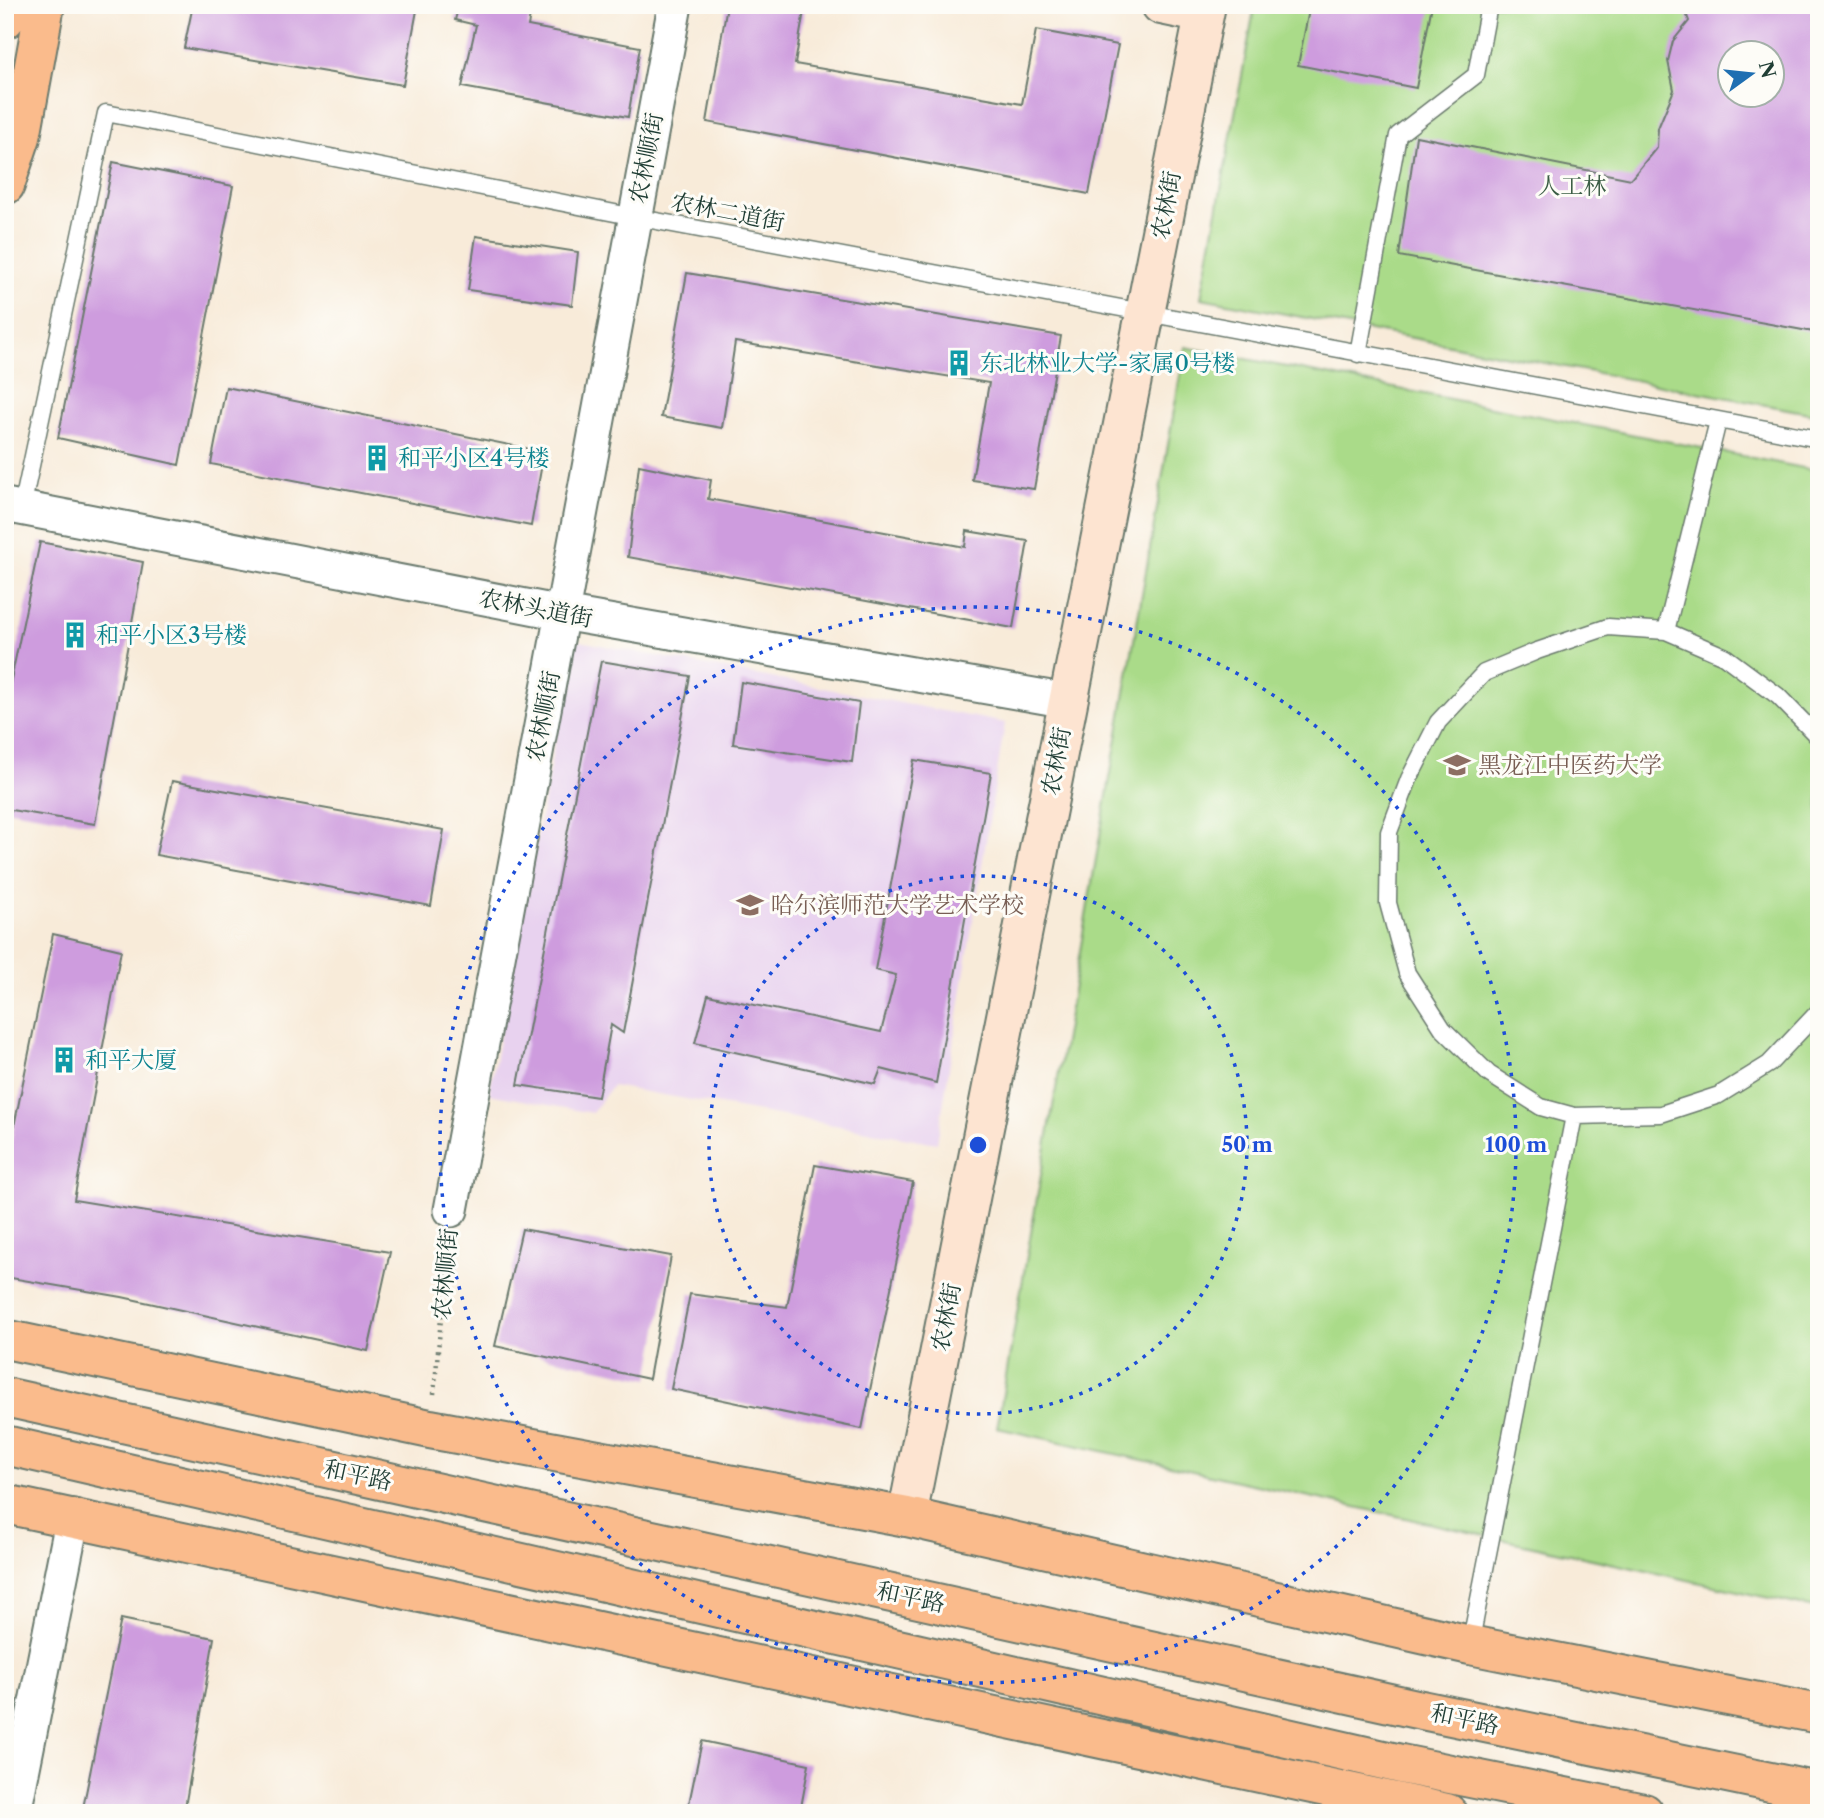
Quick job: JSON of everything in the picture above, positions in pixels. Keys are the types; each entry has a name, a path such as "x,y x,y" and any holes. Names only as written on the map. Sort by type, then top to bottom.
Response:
{"main road":[{"path":"5,19 10,5"},
{"path":"5,186 21,136 45,5"},
{"path":"5,1339 430,1429 907,1517 1470,1644 1819,1714"},
{"name":"和平路","path":"5,1397 1412,1708 1819,1792"},
{"path":"5,1445 1401,1763 1644,1813"},
{"path":"5,1504 73,1516 1389,1807 1447,1813"}],"street":[{"name":"农林顺街","path":"451,1210 675,5"},
{"path":"1161,5 1205,10"},
{"name":"农林街","path":"907,1517 1205,10"},
{"name":"农林头道街","path":"14,506 562,613 1068,701"},
{"path":"14,1813 73,1516"}],"lane":[{"path":"1358,354 1398,135 1476,75 1489,5"},
{"name":"农林二道街","path":"14,506 106,113 179,130 635,218 1819,439"},
{"path":"1666,631 1718,421"},
{"path":"1819,738 1778,696 1724,656 1666,631 1608,627 1537,651 1484,673 1438,722 1409,779 1389,832 1388,903 1407,973 1443,1029 1489,1074 1541,1107 1574,1116 1661,1114 1719,1094 1769,1064 1819,1011"},
{"path":"1470,1644 1574,1116"}],"path":[{"name":"农林顺街","path":"430,1429 451,1210"}],"shaded area":[{"name":"哈尔滨师范大学艺术学校","path":"574,640 1005,723 937,1143 612,1086 592,1113 489,1094"}],"green space":[{"name":"人工林","path":"1255,5 1819,5 1819,415 1201,298"},
{"name":"黑龙江中医药大学","path":"1185,347 1819,471 1819,1609 997,1428"}],"building":[{"path":"193,5 418,5 403,85 184,48"},
{"path":"459,5 532,5 528,26 640,47 628,117 462,87 476,25 455,20"},
{"path":"727,5 805,5 795,64 1022,104 1036,30 1118,45 1089,194 707,122"},
{"path":"1310,5 1432,5 1416,88 1298,65"},
{"path":"1683,5 1819,5 1819,333 1399,256 1416,136 1631,179 1657,147 1658,128 1674,90 1668,61 1673,41 1689,21"},
{"path":"113,162 233,186 179,465 58,438"},
{"path":"476,236 578,252 572,305 468,290"},
{"name":"东北林业大学-家属0号楼","path":"687,273 1061,336 1034,489 972,480 989,383 735,342 722,428 661,417"},
{"name":"和平小区4号楼","path":"226,387 544,452 531,526 211,464"},
{"path":"639,465 711,480 708,499 965,547 967,531 1028,541 1013,628 628,557"},
{"name":"和平小区3号楼","path":"40,542 143,562 95,824 5,809 5,708"},
{"path":"601,661 690,676 623,1033 611,1025 598,1097 518,1085"},
{"path":"741,682 859,703 852,762 733,744"},
{"path":"914,760 991,773 936,1083 881,1069 875,1084 695,1043 708,995 881,1032 896,975 875,970"},
{"path":"172,781 444,830 431,906 156,855"},
{"name":"和平大厦","path":"53,934 121,950 74,1200 390,1252 368,1351 122,1297 5,1277 5,1171"},
{"path":"815,1165 913,1182 862,1429 671,1389 690,1294 787,1307"},
{"path":"522,1229 671,1256 649,1379 495,1346"},
{"path":"121,1619 214,1638 184,1813 82,1813"},
{"path":"702,1741 809,1764 800,1813 687,1813"}],"place":[{"name":"东北林业大学-家属0号楼","path":"959,363"},
{"name":"和平小区4号楼","path":"377,458"},
{"name":"和平小区3号楼","path":"75,635"},
{"name":"黑龙江中医药大学","path":"1457,765"},
{"name":"哈尔滨师范大学艺术学校","path":"750,905"},
{"name":"和平大厦","path":"64,1060"}]}
